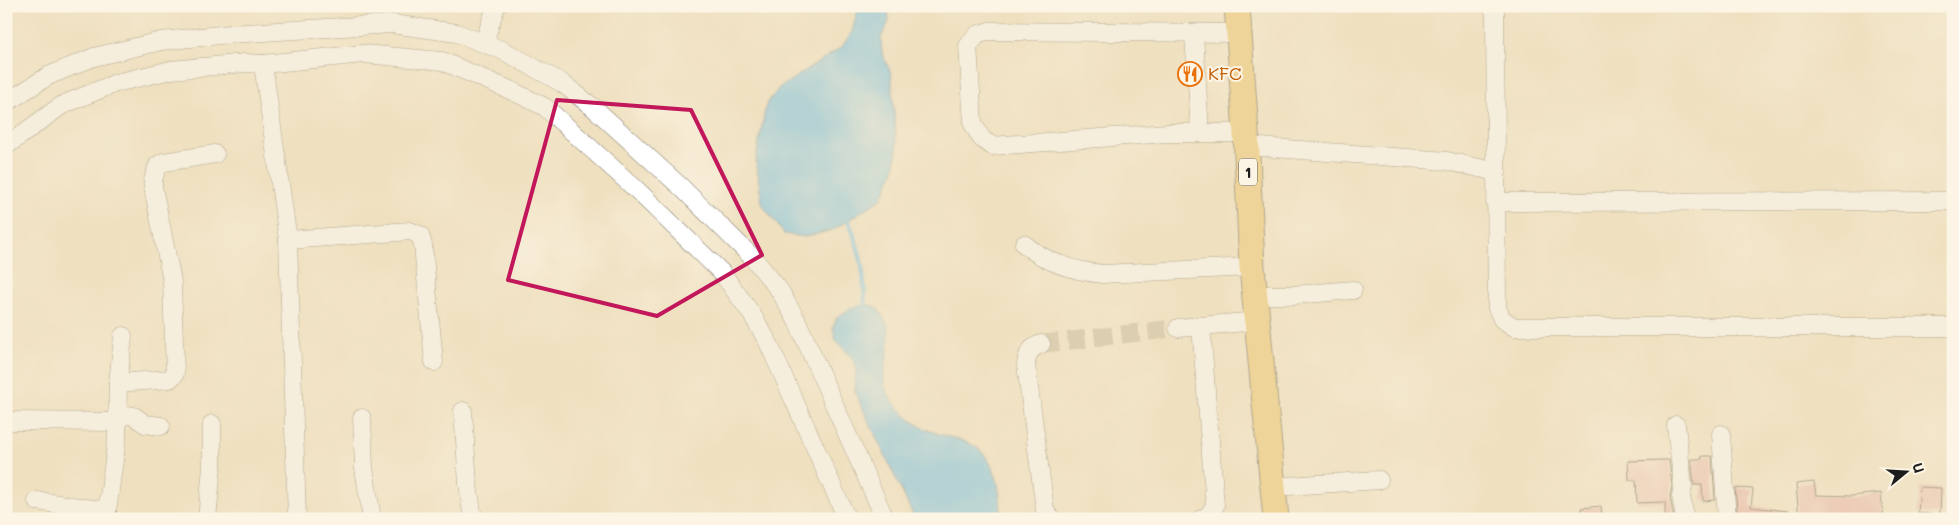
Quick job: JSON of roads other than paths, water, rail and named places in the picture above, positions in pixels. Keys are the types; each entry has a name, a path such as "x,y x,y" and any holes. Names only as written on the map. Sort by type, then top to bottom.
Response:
{"highway":[{"name":"1","path":"1237,6 1247,139 1252,267 1276,519"},
{"name":"1","path":"1257,329 1249,384 1261,519"}],"street":[{"path":"484,43 496,6"},
{"path":"1494,8 1497,308 1502,319 1514,327 1953,328"},
{"path":"6,103 48,76 94,57 161,40 392,24 457,33 504,51 562,83 635,143 754,260 780,291 797,321 885,519"},
{"path":"1239,33 989,32 977,35 968,46 973,124 982,139 992,146 1200,132 1447,161 1497,172"},
{"path":"1194,34 1200,132"},
{"path":"6,146 62,105 116,83 171,70 245,63 263,64 364,54 442,62 512,91 545,107 638,191 727,280 751,313 768,342 847,519"},
{"path":"263,64 288,240 297,519"},
{"path":"545,107 562,83"},
{"path":"118,383 170,379 175,374 172,281 153,187 155,170 158,165 164,162 215,154"},
{"path":"1495,202 1953,201"},
{"path":"288,240 410,231 420,235 423,245 434,362"},
{"path":"1024,244 1034,253 1089,273 1252,267"},
{"path":"1255,295 1294,295 1352,290"},
{"path":"1178,328 1201,326 1257,329"},
{"path":"1201,326 1215,506 1208,516 1201,519"},
{"path":"37,501 107,515 118,418 118,383 123,336"},
{"path":"1041,344 1032,347 1027,355 1026,365 1045,510 1050,519"},
{"path":"463,411 468,484 473,519"},
{"path":"7,421 134,416 145,424 161,426"},
{"path":"362,418 364,468 372,519"},
{"path":"207,519 212,467 212,424"},
{"path":"1676,425 1683,486 1681,496 1685,519"},
{"path":"1721,434 1727,519"},
{"path":"1273,487 1379,480"}],"water":[{"path":"862,6 888,6 889,21 881,38 882,54 891,73 897,150 894,171 881,199 833,230 805,237 784,234 762,204 756,159 766,105 779,88 842,47 852,32 857,13"},
{"path":"865,304 875,306 887,324 889,342 884,377 890,397 905,414 923,428 969,443 984,455 996,477 1002,519 915,519 855,392 856,369 853,359 836,340 833,328 837,317 851,308"}],"waterway":[{"path":"848,220 861,261 865,304"}],"tunnel":[{"path":"1041,344 1178,328"}],"place":[{"name":"KFC","path":"1190,74"}]}
